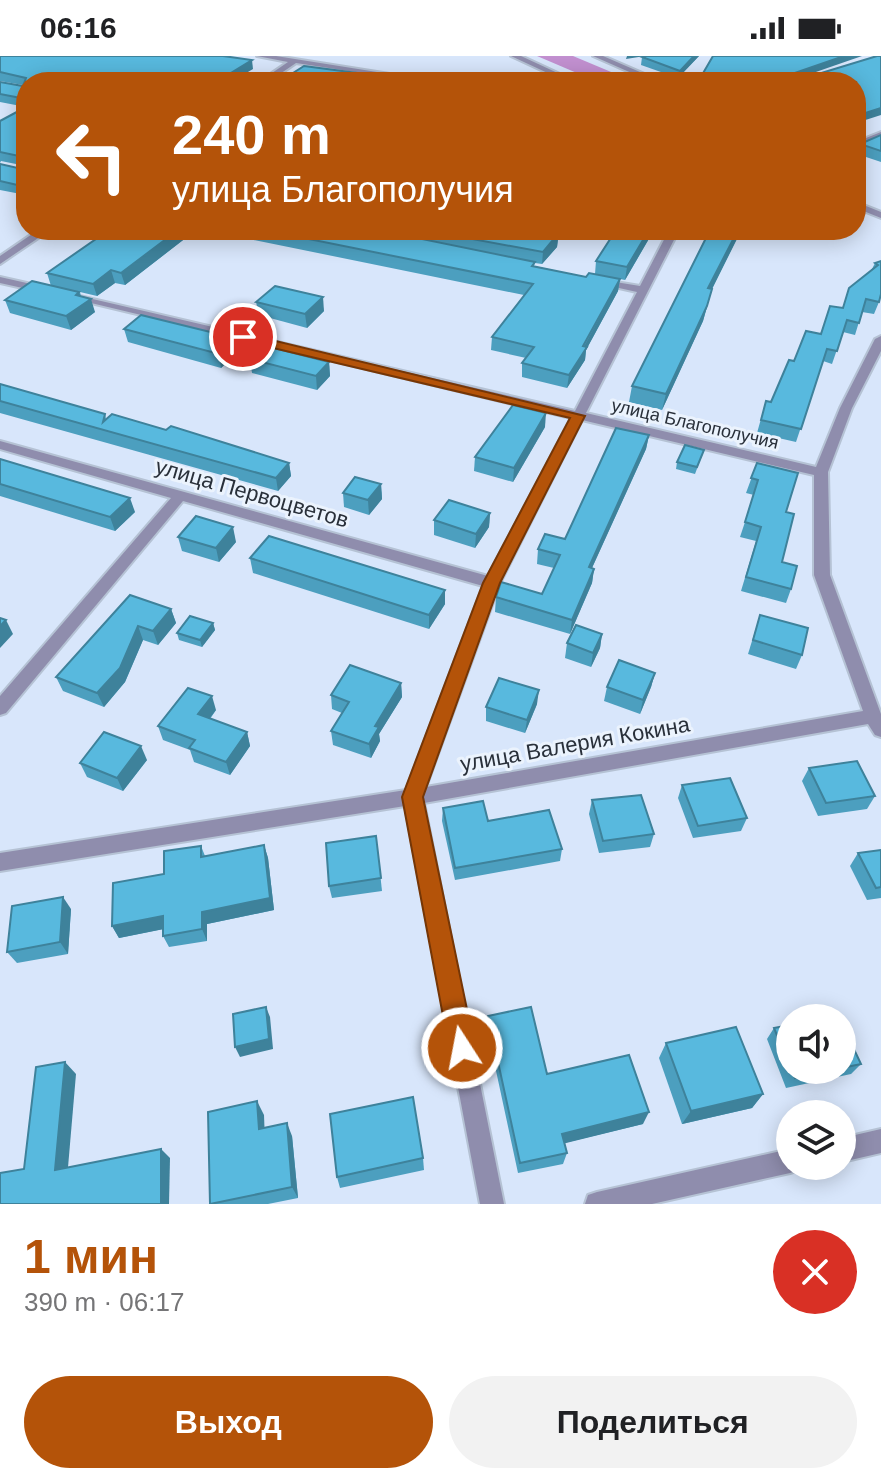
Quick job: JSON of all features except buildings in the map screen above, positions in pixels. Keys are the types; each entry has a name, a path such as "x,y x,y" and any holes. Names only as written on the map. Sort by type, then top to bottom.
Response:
{"street":[{"path":"261,56 369,72"},
{"path":"515,56 551,72"},
{"path":"597,56 636,72"},
{"path":"278,72 295,61"},
{"path":"620,65 632,62"},
{"path":"0,261 30,240"},
{"path":"492,1204 413,797 492,583 669,240"},
{"path":"583,279 643,290"},
{"name":"улица Благополучия","path":"0,280 821,472"},
{"path":"877,723 822,575 821,472 846,408 881,339"},
{"name":"улица Первоцветов","path":"0,445 492,583"},
{"path":"0,708 181,495"},
{"name":"улица Валерия Кокина","path":"0,862 877,723"},
{"path":"856,1147 881,1141"},
{"path":"597,1204 776,1164"}],"shaded area":[{"path":"537,56 573,56 611,72 575,72"}],"route":[{"path":"243,337 578,416 492,583 413,797 462,1048"}]}
